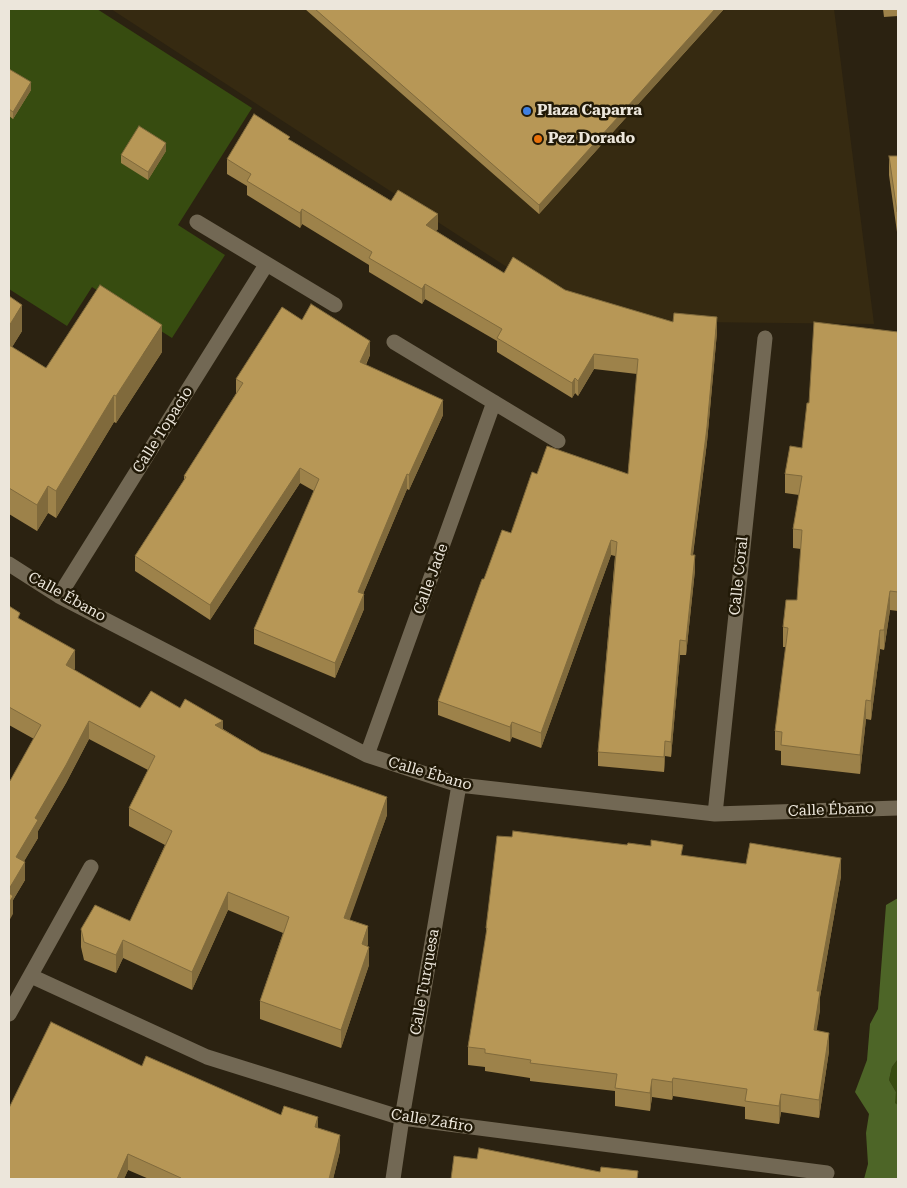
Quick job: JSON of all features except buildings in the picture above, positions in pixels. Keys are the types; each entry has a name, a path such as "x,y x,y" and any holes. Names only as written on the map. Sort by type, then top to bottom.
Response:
{"street":[{"path":"197,222 334,305"},
{"name":"Calle Topacio","path":"59,596 266,265"},
{"name":"Calle Coral","path":"715,814 765,338"},
{"path":"394,342 558,440"},
{"name":"Calle Jade","path":"368,755 494,402"},
{"name":"Calle Ébano","path":"9,564 59,596 368,755 459,785 715,814 898,808"},
{"name":"Calle Turquesa","path":"393,1179 459,785"},
{"path":"9,1014 91,867"},
{"name":"Calle Zafiro","path":"31,976 207,1057 402,1118 827,1173"}],"shaded area":[{"path":"111,9 834,9 874,324 605,321 562,303"}],"green space":[{"path":"9,9 97,9 252,108 178,225 225,255 172,338 92,287 67,326 9,289"},
{"path":"898,898 898,1059 892,1067 889,1080 896,1092 895,1103 898,1105 898,1179 864,1179 868,1164 866,1133 869,1114 855,1092 867,1060 870,1024 878,1009 886,905"},
{"path":"898,1059 898,1105 894,1103 896,1092 889,1080 892,1067"}],"place":[{"name":"Plaza Caparra","path":"527,111"},
{"name":"Pez Dorado","path":"538,139"}]}
